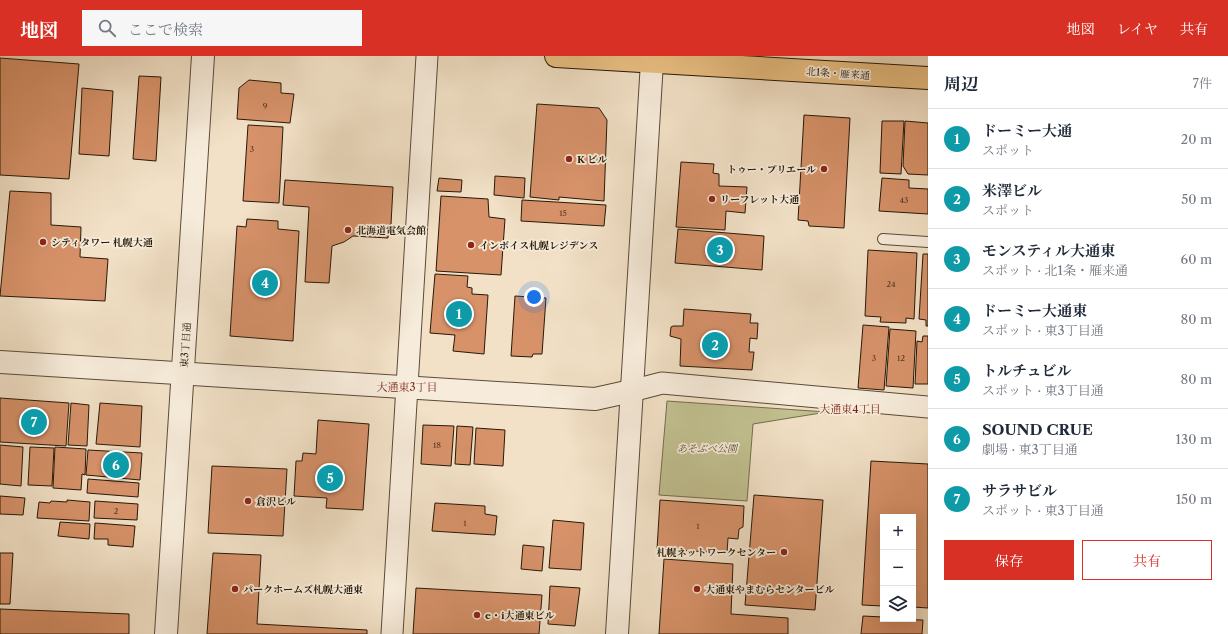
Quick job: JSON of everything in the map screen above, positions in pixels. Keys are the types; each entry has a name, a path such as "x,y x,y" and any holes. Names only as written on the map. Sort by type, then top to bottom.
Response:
{"highway":[{"name":"北1条・雁来通","path":"556,56 652,62 704,60 928,78"}],"street":[{"name":"東3丁目通","path":"166,634 203,56"},
{"path":"392,634 427,56"},
{"path":"617,634 652,62"},
{"path":"0,362 595,399 662,384 928,407"}],"lane":[{"path":"883,239 928,242"}],"green space":[{"name":"あそぶべ公園","path":"667,401 827,412 753,424 747,501 659,495"}],"building":[{"path":"0,58 79,64 69,179 0,175"},
{"path":"139,76 161,77 156,161 133,159"},
{"path":"249,80 281,83 281,93 294,94 290,123 237,119 239,88"},
{"path":"82,88 113,91 109,156 79,154"},
{"name":"K ビル","path":"537,104 599,108 607,120 604,201 559,197 559,200 530,197"},
{"name":"トゥー・プリエール","path":"804,115 850,118 844,228 809,226 808,221 798,220"},
{"path":"882,121 904,121 901,174 880,173"},
{"path":"905,121 928,123 928,175 908,174 903,166"},
{"path":"248,125 283,127 279,203 243,201"},
{"name":"リーフレット大通","path":"681,162 714,164 713,173 719,174 719,186 747,187 745,213 726,211 725,230 676,227"},
{"path":"495,176 525,178 524,198 494,195"},
{"path":"439,178 462,180 461,192 437,191"},
{"path":"882,178 909,180 909,188 928,189 928,214 879,211"},
{"name":"北海道電気会館","path":"285,180 393,187 391,224 389,225 388,238 353,236 344,242 332,246 329,283 305,282 309,207 283,205"},
{"name":"シティタワー 札幌大通","path":"10,191 51,193 51,225 81,227 80,257 108,259 105,301 0,296"},
{"name":"インボイス札幌レジデンス","path":"441,196 488,199 489,217 505,219 501,275 436,271"},
{"path":"522,200 606,205 604,226 521,221"},
{"path":"247,219 278,221 278,229 299,231 293,341 230,336 237,226 246,227"},
{"path":"678,229 764,236 762,270 675,263"},
{"path":"868,250 917,253 914,319 906,318 906,323 880,322 881,317 865,316"},
{"path":"923,254 928,254 928,326 926,326 926,320 919,319"},
{"path":"435,274 468,276 467,287 472,288 472,294 488,295 484,354 453,351 455,335 430,333"},
{"path":"515,296 546,298 542,354 533,354 532,357 511,356"},
{"path":"684,309 751,314 750,323 758,323 757,339 750,338 749,352 754,352 752,370 680,366 681,339 670,336 671,327 683,326"},
{"path":"863,325 889,327 884,390 858,388"},
{"path":"890,329 916,331 913,388 886,386"},
{"path":"923,336 928,336 928,384 915,384 917,341 922,342"},
{"path":"0,398 69,403 66,446 0,442"},
{"path":"71,403 89,405 87,446 68,445"},
{"path":"100,403 142,406 140,447 96,444"},
{"path":"318,420 369,424 363,510 326,508 327,498 294,496 296,461 302,461 303,453 316,454"},
{"path":"423,425 454,426 451,466 421,464"},
{"path":"457,426 473,427 470,465 455,464"},
{"path":"476,428 505,430 503,466 474,464"},
{"path":"0,445 23,447 21,486 0,484"},
{"path":"30,447 54,448 52,486 28,485"},
{"path":"55,447 86,449 85,475 82,474 81,490 53,488"},
{"path":"88,450 142,453 140,480 86,475"},
{"path":"871,461 928,464 928,608 916,607 916,514 880,514 880,606 862,605"},
{"name":"倉沢ビル","path":"212,466 287,469 283,536 208,533"},
{"path":"88,479 139,483 138,497 87,493"},
{"name":"札幌ネットワークセンター","path":"754,495 823,500 815,610 745,605"},
{"path":"0,496 25,498 23,515 0,514"},
{"path":"67,500 90,502 89,521 37,518 39,502 67,502"},
{"path":"660,500 744,506 743,527 739,529 738,539 728,538 727,553 657,549"},
{"path":"95,501 138,504 137,520 94,518"},
{"path":"435,503 485,506 485,514 497,516 495,535 432,531"},
{"path":"553,520 584,523 581,570 549,568"},
{"path":"60,522 90,524 89,539 58,536"},
{"path":"95,523 135,526 133,547 108,545 108,539 94,539"},
{"path":"523,545 544,547 542,571 521,569"},
{"path":"0,553 13,553 10,604 0,604"},
{"name":"パークホームズ札幌大通東","path":"213,553 261,555 257,624 367,630 367,634 207,634"},
{"name":"大通東やまむらセンタービル","path":"664,559 733,564 731,614 788,618 788,634 659,634"},
{"path":"550,586 580,588 575,626 548,624"},
{"name":"e・i大通東ビル","path":"416,588 542,595 539,634 413,634"},
{"path":"0,609 129,614 129,634 0,634"},
{"path":"863,616 880,617 880,622 916,622 916,620 923,620 922,634 861,634"}],"place":[{"name":"K ビル","path":"569,159"},
{"name":"トゥー・プリエール","path":"824,169"},
{"name":"リーフレット大通","path":"712,199"},
{"name":"北海道電気会館","path":"348,230"},
{"name":"シティタワー 札幌大通","path":"43,242"},
{"name":"インボイス札幌レジデンス","path":"471,245"},
{"name":"モンスティル大通東","path":"720,250"},
{"name":"ドーミー大通東","path":"265,283"},
{"name":"ドーミー大通","path":"459,314"},
{"name":"米澤ビル","path":"715,345"},
{"name":"サラサビル","path":"34,422"},
{"name":"SOUND CRUE","path":"116,465"},
{"name":"トルチュビル","path":"330,478"},
{"name":"倉沢ビル","path":"248,501"},
{"name":"札幌ネットワークセンター","path":"784,552"},
{"name":"パークホームズ札幌大通東","path":"235,589"},
{"name":"大通東やまむらセンタービル","path":"697,589"},
{"name":"e・i大通東ビル","path":"477,615"}],"district":[{"name":"大通東3丁目","path":"407,387"},
{"name":"大通東4丁目","path":"850,409"}]}
